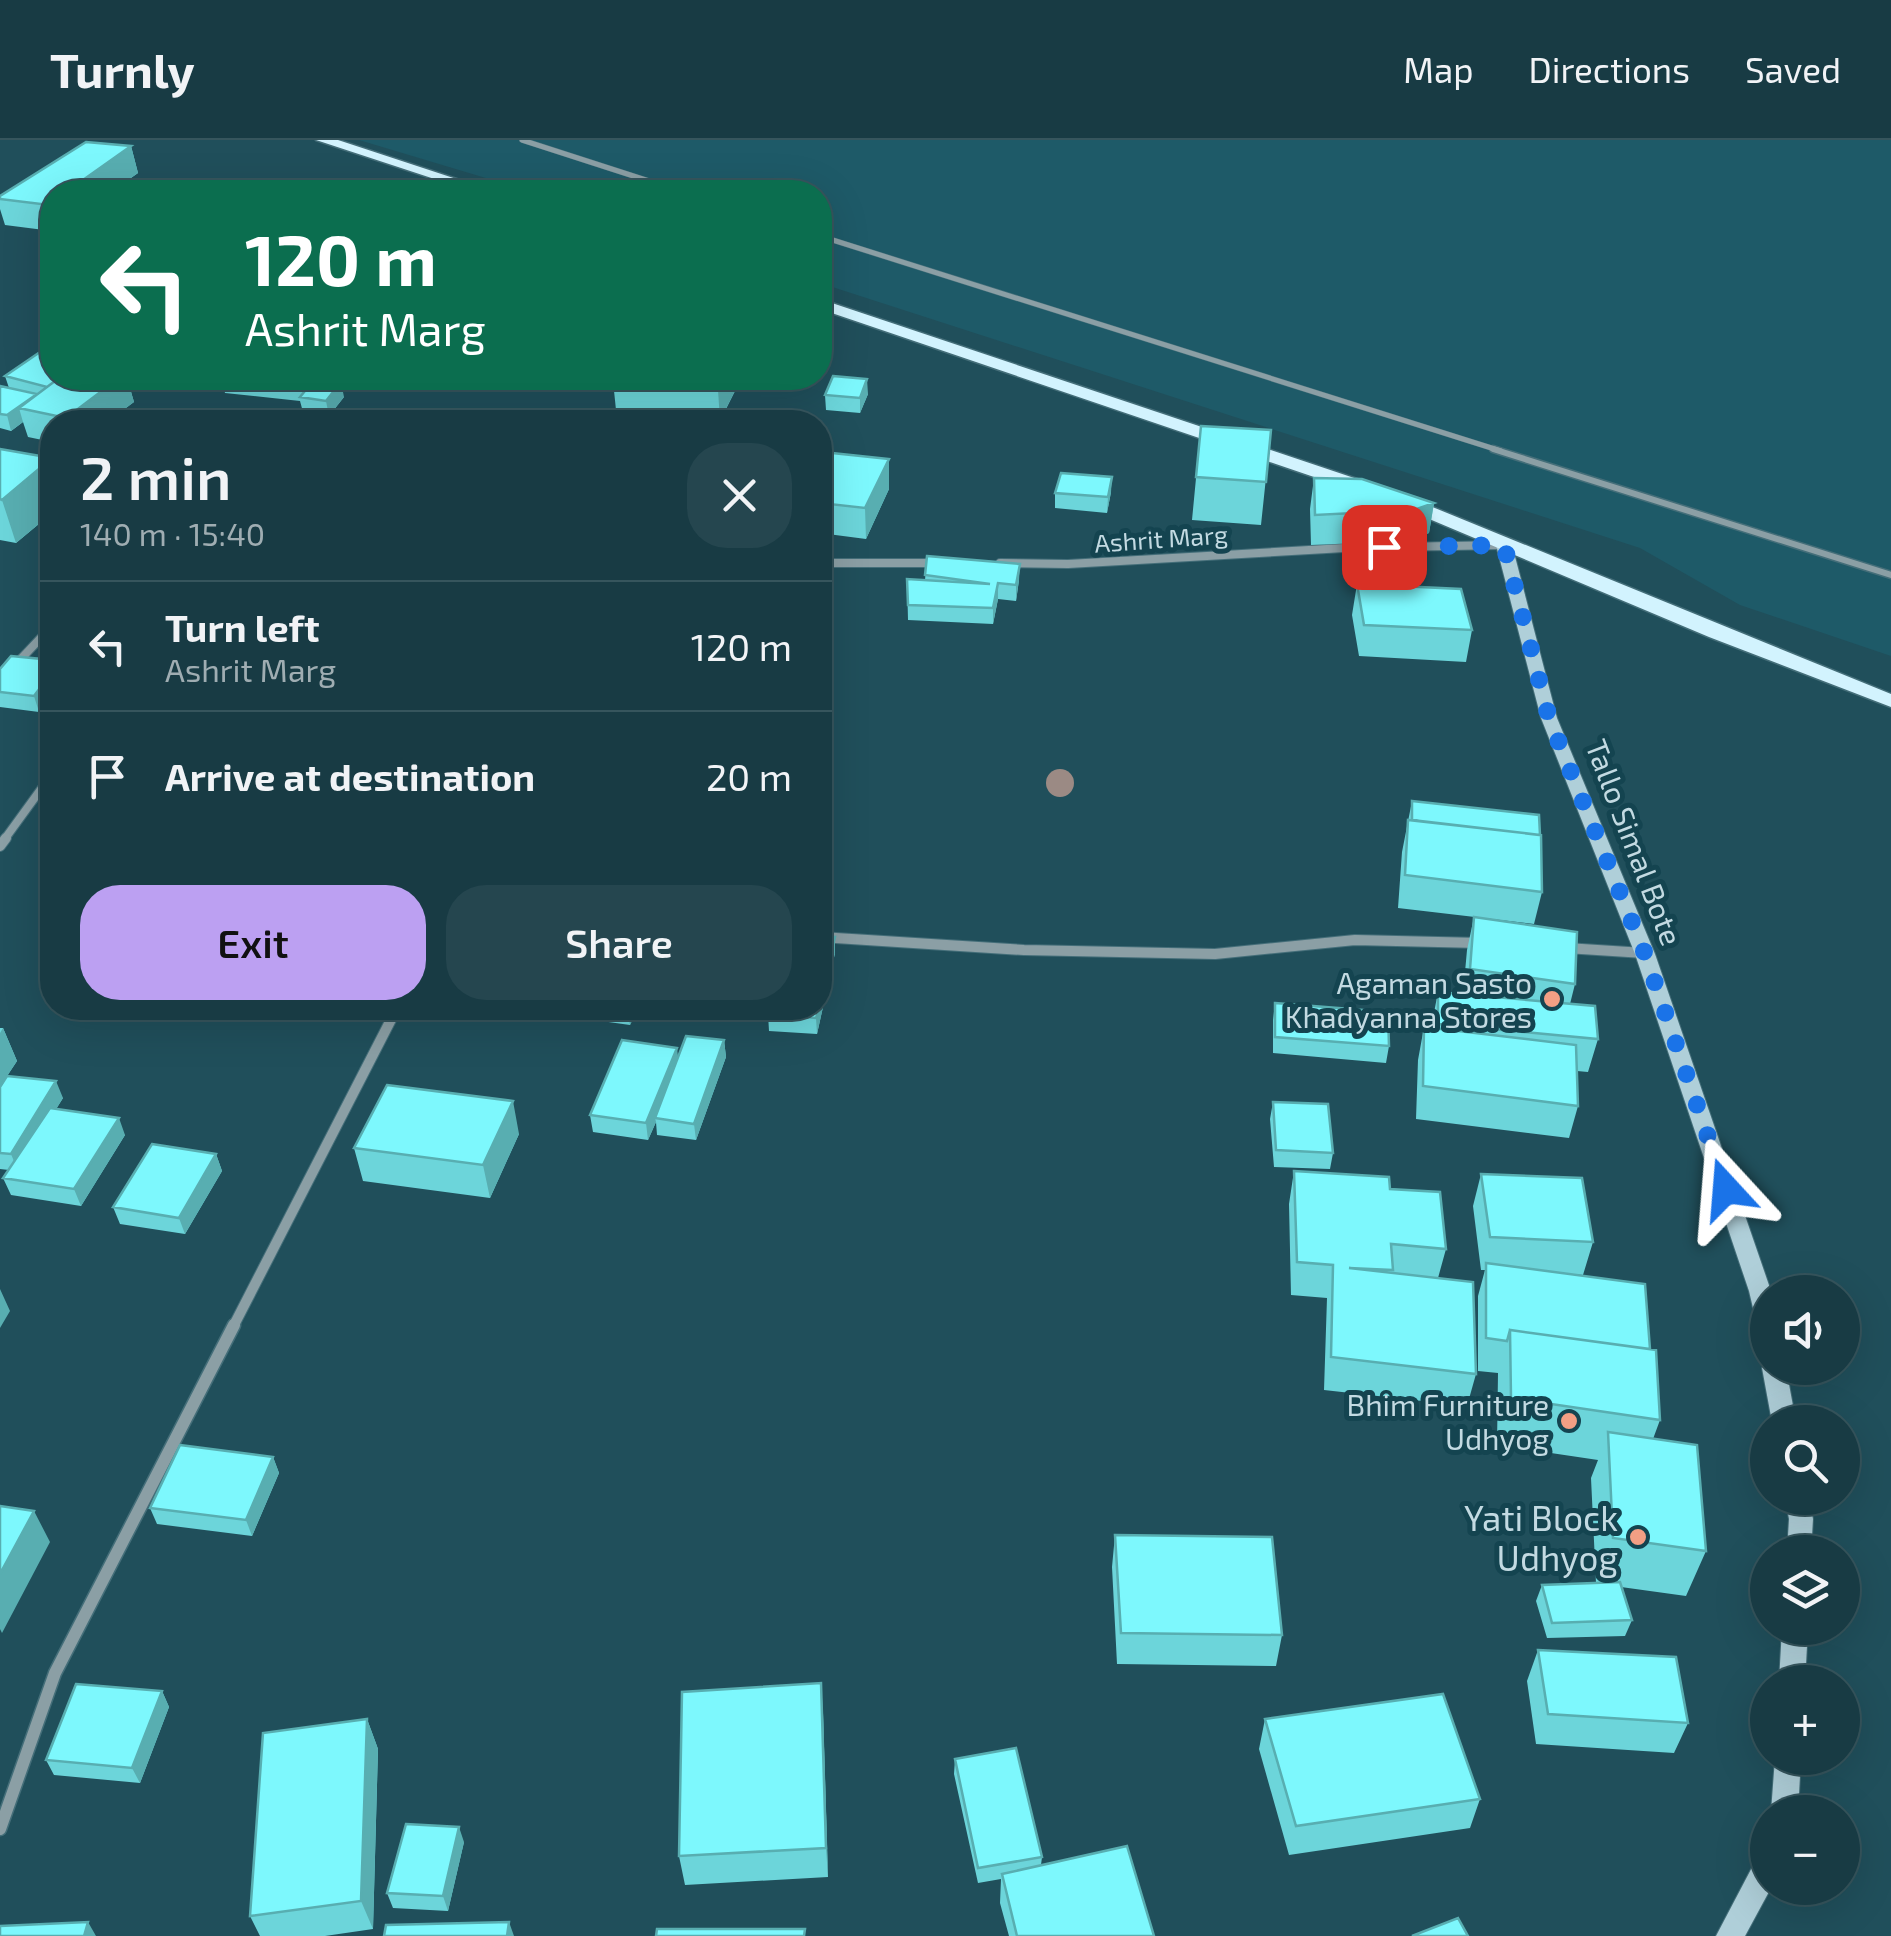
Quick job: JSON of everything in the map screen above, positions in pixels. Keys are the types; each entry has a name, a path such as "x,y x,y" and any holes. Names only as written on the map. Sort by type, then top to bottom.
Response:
{"main road":[{"path":"323,140 450,180"},
{"path":"832,308 1456,520 1504,545 1765,654 1891,701"},
{"name":"Tallo Simal Bote","path":"1504,545 1549,718 1645,954 1755,1275"},
{"path":"1730,1936 1750,1899"}],"street":[{"name":"Ashrit Marg","path":"992,563 1068,564 1309,549 1504,545"},
{"path":"832,562 954,563"},
{"path":"0,681 40,639"},
{"path":"0,846 40,791"},
{"path":"832,938 1024,950 1215,954 1355,940 1486,943"},
{"path":"1546,947 1645,954"},
{"path":"0,1829 55,1672 391,1020"}],"lane":[{"path":"522,140 646,180"},
{"path":"832,240 1891,575"}],"shaded area":[{"path":"359,140 1891,140 1891,656 1740,605 1640,548 832,287 832,180 493,180"}],"building":[{"path":"86,142 131,146 83,180 40,180 40,204 0,196"},
{"path":"40,352 40,385 5,376"},
{"path":"832,378 867,379 860,398 825,395 832,390"},
{"path":"0,386 37,394 7,415 0,414"},
{"path":"43,390 103,390 77,410 40,412 19,408"},
{"path":"306,390 335,390 326,401 300,397"},
{"path":"1201,426 1271,430 1266,482 1196,477"},
{"path":"0,449 40,456 40,468 0,499"},
{"path":"832,453 889,459 865,508 832,504"},
{"path":"1061,473 1112,477 1108,497 1055,493"},
{"path":"1314,478 1362,479 1434,503 1414,510 1315,515"},
{"path":"927,556 1020,564 1016,585 998,583 993,608 908,605 907,579 990,584 925,575"},
{"path":"1357,584 1461,589 1472,630 1364,625"},
{"path":"11,656 40,659 40,688 34,696 0,692 0,669"},
{"path":"1412,801 1539,815 1540,835 1412,820"},
{"path":"1408,820 1541,835 1542,892 1405,875"},
{"path":"1474,917 1577,932 1575,984 1470,969"},
{"path":"1438,992 1595,1006 1598,1039 1438,1024"},
{"path":"1275,1003 1388,1012 1389,1046 1275,1037"},
{"path":"1424,1027 1576,1045 1578,1106 1423,1086"},
{"path":"686,1036 724,1040 694,1124 655,1118"},
{"path":"622,1040 677,1048 646,1123 590,1115"},
{"path":"7,1076 56,1081 11,1154 0,1153 0,1087"},
{"path":"387,1085 513,1101 483,1165 354,1148"},
{"path":"1273,1102 1328,1104 1333,1153 1276,1150"},
{"path":"50,1108 119,1118 74,1189 3,1178"},
{"path":"152,1144 216,1154 179,1218 113,1207"},
{"path":"1294,1171 1389,1177 1390,1189 1440,1192 1446,1249 1391,1244 1393,1270 1349,1268 1473,1282 1476,1374 1331,1357 1333,1265 1297,1262"},
{"path":"1481,1174 1582,1178 1593,1242 1490,1237"},
{"path":"1486,1263 1645,1284 1650,1349 1510,1330 1507,1341 1486,1338"},
{"path":"1510,1330 1656,1350 1660,1420 1511,1398"},
{"path":"1608,1432 1697,1445 1706,1551 1613,1538"},
{"path":"180,1445 273,1457 246,1520 150,1508"},
{"path":"0,1506 34,1511 0,1574"},
{"path":"1115,1535 1272,1537 1282,1635 1121,1633"},
{"path":"1620,1582 1632,1620 1552,1623 1542,1585"},
{"path":"1538,1650 1676,1657 1688,1723 1548,1714"},
{"path":"821,1683 826,1848 679,1856 682,1692"},
{"path":"76,1684 162,1691 132,1768 46,1760"},
{"path":"1443,1694 1480,1799 1296,1826 1265,1719"},
{"path":"367,1719 361,1901 250,1916 263,1733"},
{"path":"1016,1748 1042,1857 978,1868 955,1759"},
{"path":"406,1824 459,1827 443,1896 387,1893"},
{"path":"1127,1846 1154,1936 1017,1936 1002,1874"},
{"path":"1458,1918 1468,1936 1412,1936"},
{"path":"88,1922 84,1936 0,1936 0,1926"},
{"path":"509,1922 507,1936 384,1936 386,1925"},
{"path":"657,1929 805,1929 804,1936 656,1936"}],"place":[{"name":"Agaman Sasto Khadyanna Stores","path":"1552,999"},
{"name":"Bhim Furniture Udhyog","path":"1569,1421"},
{"name":"Yati Block Udhyog","path":"1638,1537"}],"route":[{"path":"1384,547 1504,545 1549,718 1645,954 1726,1189"}]}
